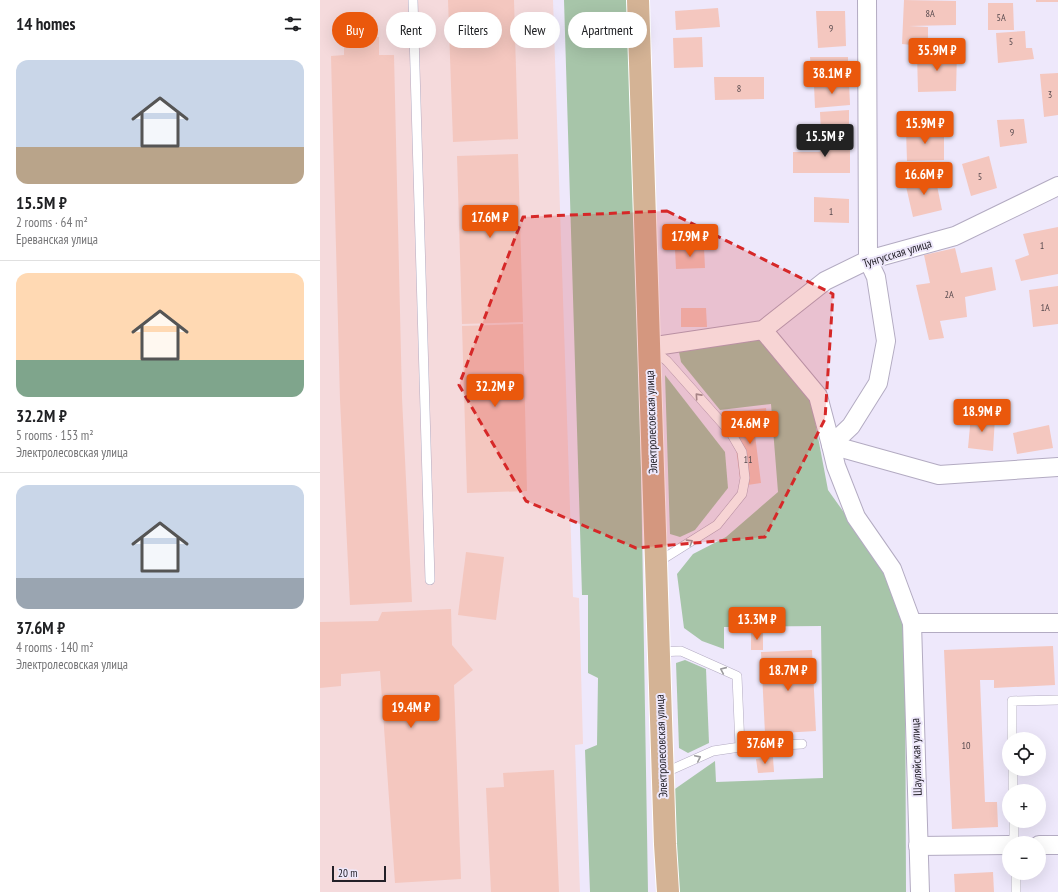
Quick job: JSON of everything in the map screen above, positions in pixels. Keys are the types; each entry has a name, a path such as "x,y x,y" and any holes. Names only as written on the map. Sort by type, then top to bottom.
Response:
{"main road":[{"name":"Электролесовская улица","path":"638,0 664,844 668,892"},
{"name":"Электролесовская улица","path":"662,892 664,844"}],"street":[{"path":"831,446 851,426 878,383 886,342 876,277 868,260 868,0"},
{"name":"Тунгусская улица","path":"763,330 825,281 868,260 955,236 1058,186"},
{"path":"649,346 763,330"},
{"name":"Шауляйская улица","path":"763,330 818,396 836,466 856,517 892,569 912,623 920,892"},
{"path":"831,446 939,474 1058,467"},
{"path":"912,623 1058,623"},
{"path":"918,846 1002,845"},
{"path":"1046,845 1058,845"}],"lane":[{"path":"413,0 430,580"},
{"path":"649,346 667,361 731,433 742,452 745,478 742,494 717,525 666,557 656,560"},
{"path":"659,652 681,651 736,676 740,747"},
{"path":"1012,732 1012,701 1058,700"},
{"path":"662,774 713,751 740,747 802,744"},
{"path":"1016,880 1016,892"}],"highlighted area":[{"path":"667,211 833,294 825,419 765,537 636,548 526,501 459,385 523,217"}],"shaded area":[{"path":"320,0 553,0 553,12 510,12 510,48 555,48 573,597 579,598 583,744 575,745 580,892 320,892"}],"green space":[{"path":"564,0 630,0 630,12 568,12 568,48 631,48 639,348 648,892 590,892 585,750 597,745 598,678 588,673 588,595 582,595"},
{"path":"762,338 811,400 828,490 887,573 905,625 906,892 677,892 672,791 715,761 716,782 823,778 821,626 724,627 724,649 702,641 684,628 677,574 693,554 726,537 778,492 771,404 720,410 681,362 679,352 684,347"},
{"path":"665,375 725,452 728,488 695,530 680,537 670,534"},
{"path":"685,660 706,669 709,743 688,753 679,748 676,663"}],"building":[{"path":"448,0 514,0 514,12 510,12 510,48 515,48 518,139 453,142 450,48 502,48 502,12 448,12"},
{"path":"904,0 956,1 956,25 909,26 928,27 928,49 911,50 912,45 902,44"},
{"path":"1036,0 1058,0 1058,2 1036,2"},
{"path":"988,3 1013,3 1014,30 988,30"},
{"path":"718,8 720,27 676,30 675,11"},
{"path":"816,11 845,11 846,46 818,48"},
{"path":"1025,31 1026,48 1032,48 1034,59 998,63 996,33"},
{"path":"378,37 379,55 394,55 402,398 412,602 350,605 340,400 331,56 344,55 344,48 378,48"},
{"path":"702,37 703,67 674,68 673,38"},
{"path":"957,52 956,91 918,92 917,54"},
{"path":"810,57 848,57 848,79 812,81"},
{"path":"1058,73 1058,115 1044,117 1040,74"},
{"path":"714,77 764,77 764,99 715,100"},
{"path":"849,82 850,105 815,108 814,85"},
{"path":"849,110 849,133 821,134 820,112"},
{"path":"1024,119 1027,143 1000,147 997,120"},
{"path":"906,130 944,131 944,160 907,161"},
{"path":"850,137 850,173 793,173 793,152 820,152 819,138"},
{"path":"518,154 523,322 462,324 457,156"},
{"path":"989,156 997,188 971,196 962,164"},
{"path":"935,176 942,210 913,217 905,182"},
{"path":"814,197 849,199 849,223 814,222"},
{"path":"1058,227 1058,274 1021,281 1015,260 1029,255 1023,234"},
{"path":"704,247 705,268 676,269 675,249"},
{"path":"955,248 961,273 992,267 996,290 965,297 967,317 940,321 944,338 929,340 916,285 930,283 924,255"},
{"path":"1058,286 1058,324 1033,327 1029,290"},
{"path":"681,308 706,308 707,327 681,327"},
{"path":"523,324 527,491 467,493 462,326"},
{"path":"766,408 769,434 755,435 761,483 741,486 734,434 744,433 741,411"},
{"path":"971,415 995,417 993,451 968,448"},
{"path":"1049,425 1053,448 1017,454 1013,433"},
{"path":"466,552 504,557 496,620 458,615"},
{"path":"451,609 452,645 473,670 454,685 461,879 395,883 380,671 341,674 341,686 320,688 320,622 378,621 382,612"},
{"path":"763,632 763,650 751,650 751,633"},
{"path":"1053,646 1055,685 994,688 994,680 980,680 985,802 997,802 998,827 952,829 944,650"},
{"path":"812,650 816,731 765,734 761,652"},
{"path":"773,757 774,772 758,773 756,759"},
{"path":"554,770 559,892 491,892 486,788 504,787 503,773"},
{"path":"993,872 994,892 955,892 954,874"}]}
